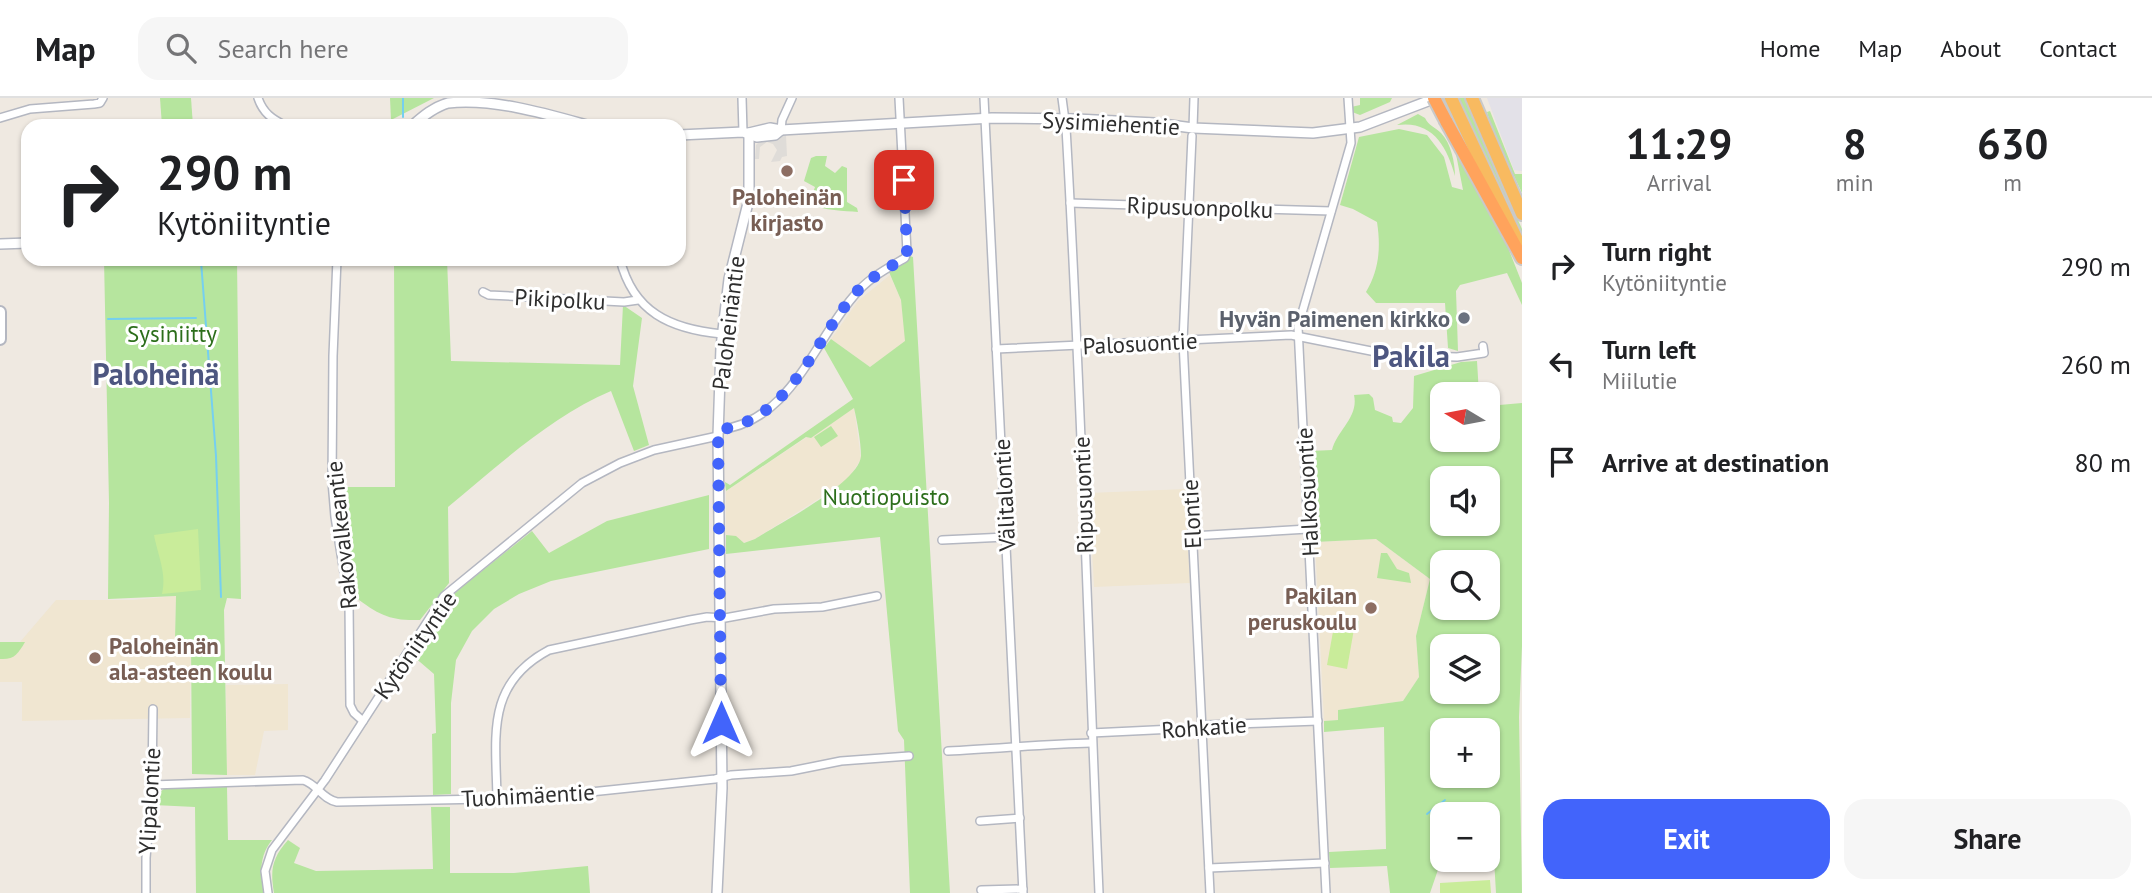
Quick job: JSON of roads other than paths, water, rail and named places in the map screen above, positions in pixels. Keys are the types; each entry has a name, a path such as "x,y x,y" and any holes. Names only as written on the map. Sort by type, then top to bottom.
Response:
{"highway":[{"path":"1435,98 1522,258"},
{"path":"1451,98 1522,251"},
{"path":"1474,103 1522,214"}],"main road":[{"path":"0,312 0,339"}],"street":[{"path":"0,118 30,109 100,103 103,98"},
{"path":"258,98 261,106 273,119"},
{"path":"742,98 746,132"},
{"path":"781,130 782,120 792,98"},
{"path":"899,98 901,125"},
{"name":"Välitalontie","path":"984,98 1023,891"},
{"name":"Ripusuontie","path":"1062,98 1077,346 1099,893"},
{"name":"Elontie","path":"1194,98 1184,341 1210,893"},
{"name":"Halkosuontie","path":"1326,893 1298,327 1350,146 1348,98"},
{"name":"Sysimiehentie","path":"686,135 770,128 781,130 901,125 985,118 1155,123 1192,132 1313,133 1350,129 1435,98"},
{"path":"421,119 439,106 484,100 525,107 566,119"},
{"name":"Kytöniityntie","path":"268,893 265,871 268,857 317,790 444,596 568,493 633,457 742,425 780,399 803,372 854,295 879,273 905,258 907,252 901,125"},
{"name":"Paloheinäntie","path":"717,893 721,778 718,433 722,334 732,266 749,199 746,132"},
{"name":"Ripusuonpolku","path":"1070,203 1331,211"},
{"path":"0,244 21,243"},
{"name":"Rakovalkeantie","path":"337,266 332,500 349,603 351,705 354,713 363,721"},
{"path":"622,266 638,300 670,323 722,334"},
{"name":"Pikipolku","path":"483,292 489,295 530,298 624,302 638,300"},
{"name":"Palosuontie","path":"996,349 1298,336 1391,355 1457,357 1484,353 1483,346"},
{"path":"1192,536 1308,530"},
{"path":"942,540 1006,537"},
{"path":"497,799 495,730 498,712 511,680 531,659 563,646 690,620 822,607 877,597"},
{"name":"Ylipalontie","path":"146,893 153,709"},
{"name":"Rohkatie","path":"1091,733 1318,721"},
{"path":"948,751 1091,743"},
{"name":"Tuohimäentie","path":"152,785 303,780 308,781 328,800 337,802 497,799 567,796 791,771 856,759 909,756"},
{"path":"980,821 1020,818"},
{"path":"1209,868 1325,863"},
{"path":"981,890 1023,891"}],"waterway":[{"path":"403,98 403,117"},
{"path":"201,266 216,456 221,597"},
{"path":"108,319 196,318"},
{"path":"1427,814 1445,800"}],"place":[{"name":"Paloheinän kirjasto","path":"787,171"},
{"name":"Hyvän Paimenen kirkko","path":"1464,318"},
{"name":"Pakilan peruskoulu","path":"1371,608"},
{"name":"Paloheinän ala-asteen koulu","path":"95,658"}],"district":[{"name":"Pakila","path":"1411,355"},
{"name":"Paloheinä","path":"156,373"}],"park label":[{"name":"Sysiniitty","path":"172,333"},
{"name":"Nuotiopuisto","path":"886,496"}]}
